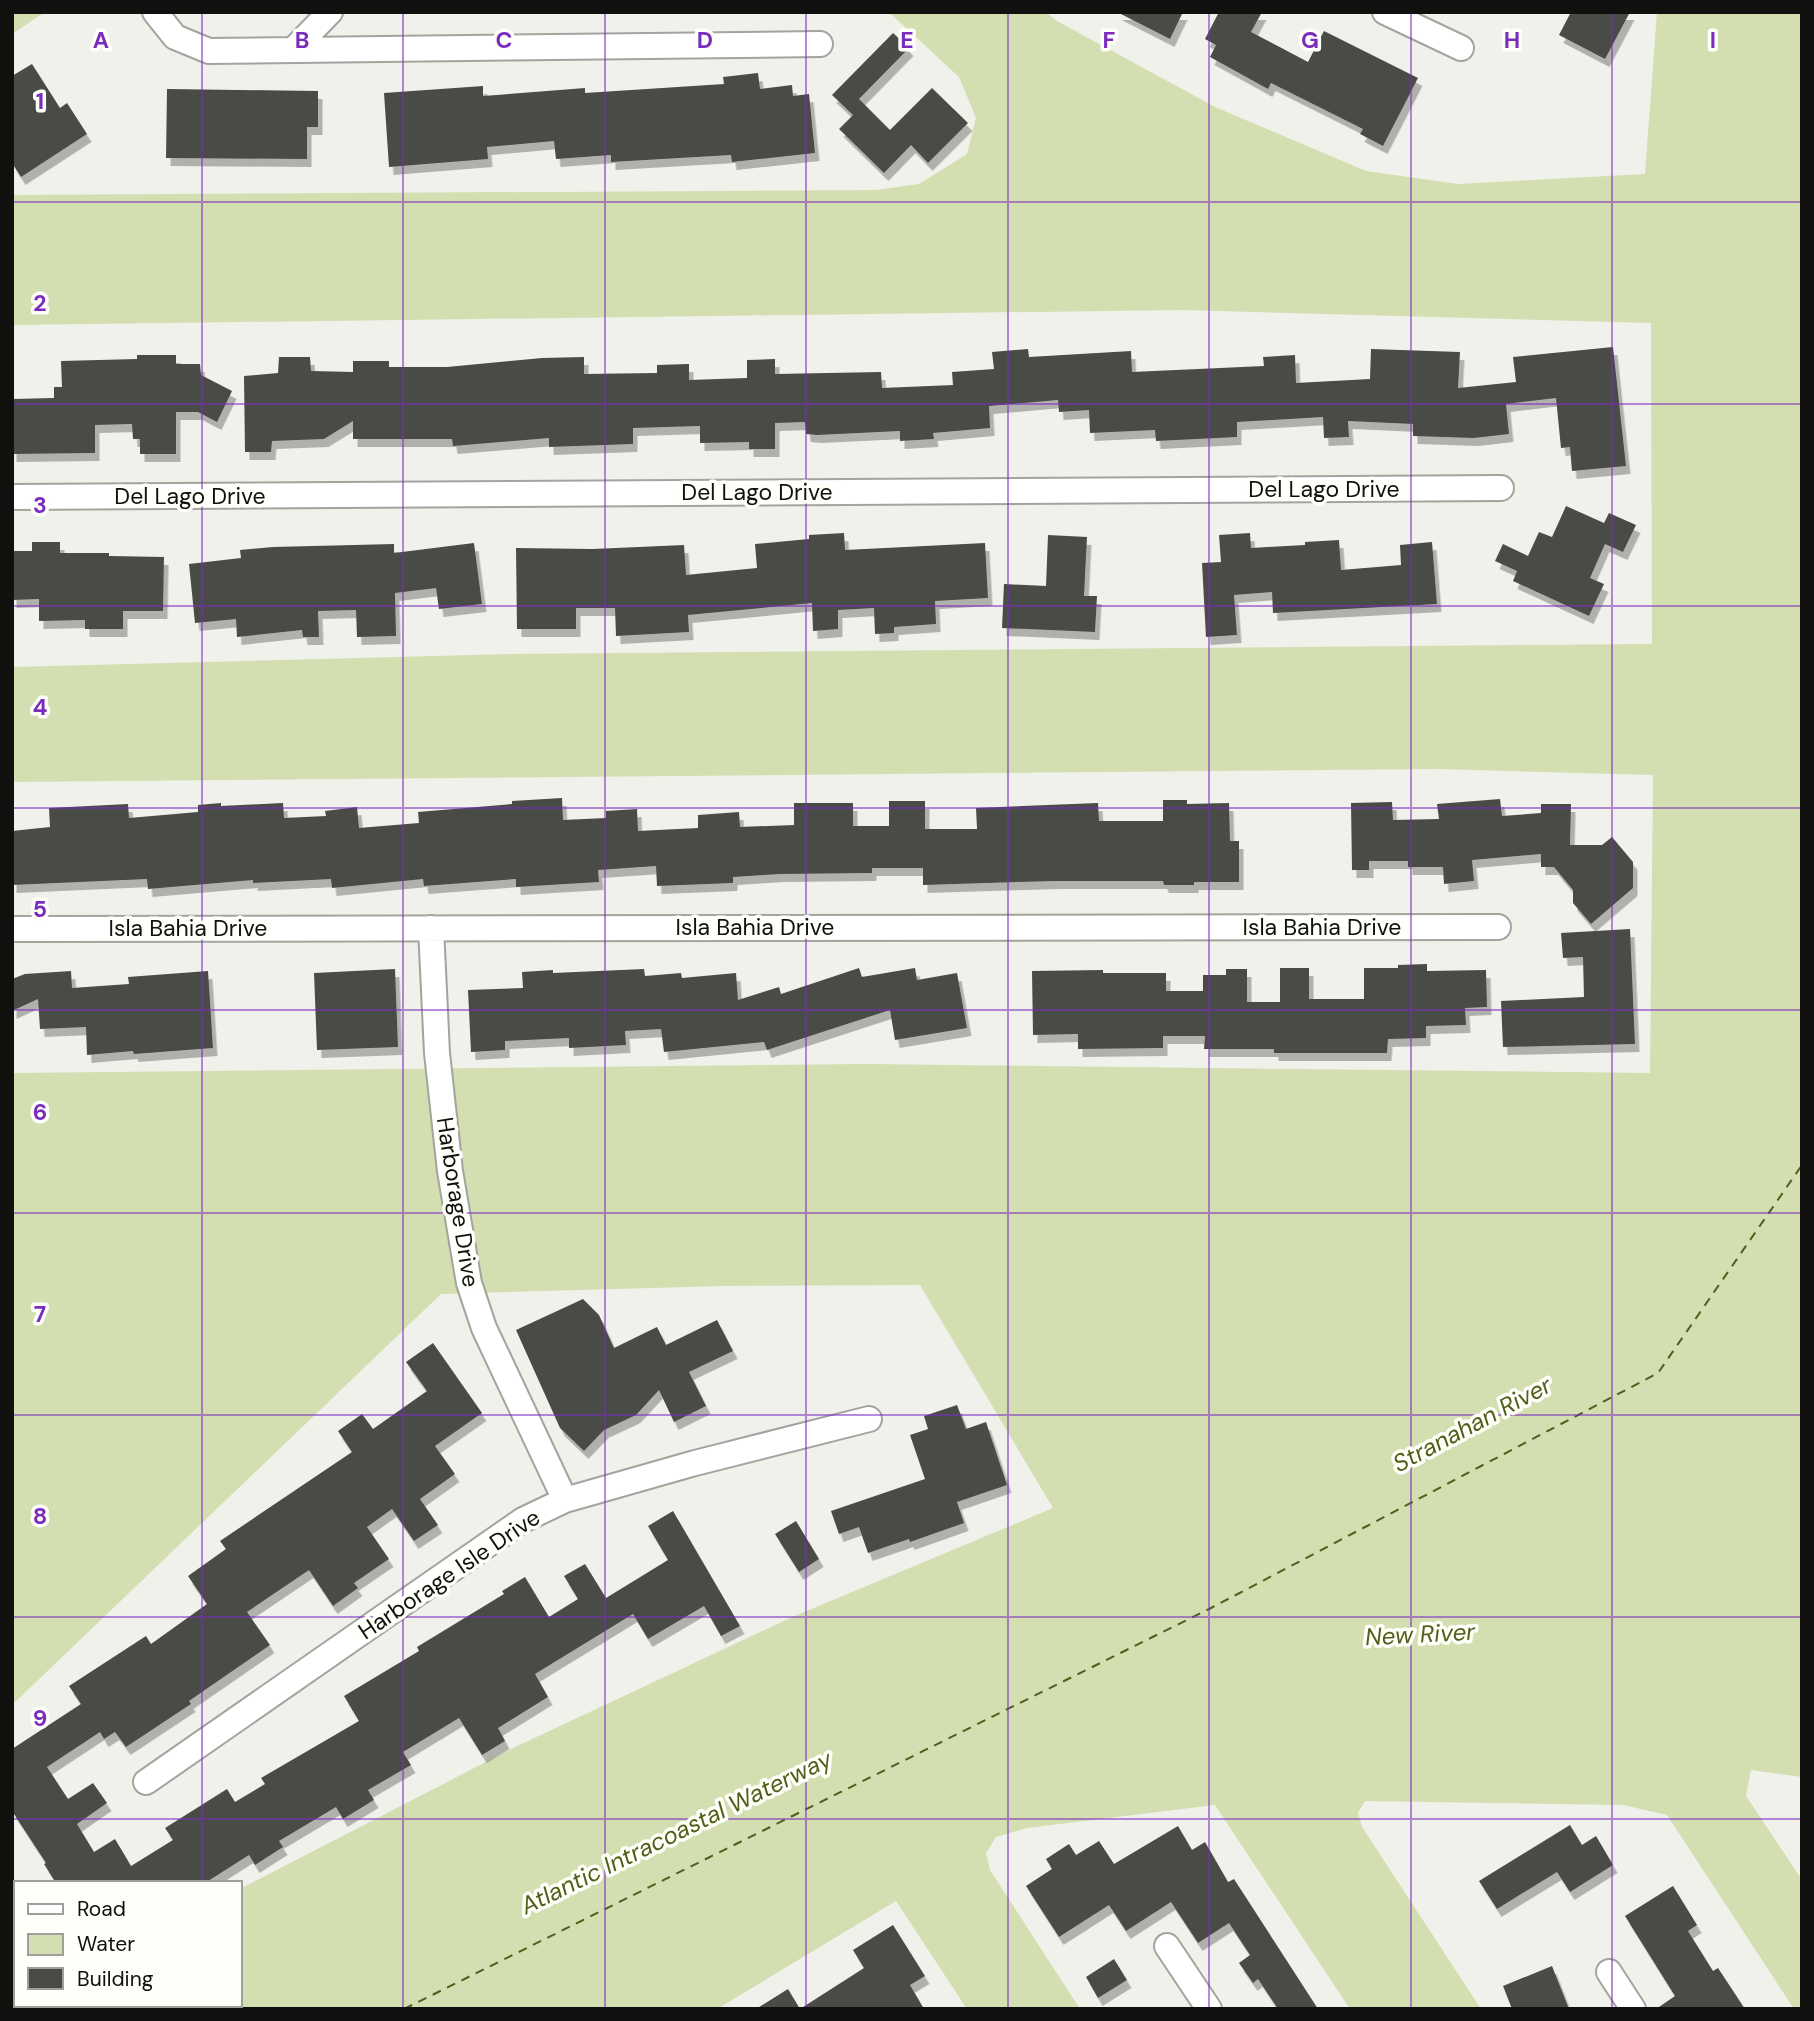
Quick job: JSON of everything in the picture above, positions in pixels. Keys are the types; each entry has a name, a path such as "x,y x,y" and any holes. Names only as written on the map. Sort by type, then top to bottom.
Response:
{"street":[{"path":"155,12 175,37 209,51 820,44"},
{"path":"293,50 330,12"},
{"path":"1385,12 1461,48"},
{"name":"Del Lago Drive","path":"12,497 1501,488"},
{"name":"Isla Bahia Drive","path":"12,929 1498,927"},
{"name":"Harborage Drive","path":"430,928 437,1053 450,1171 469,1283 484,1328 565,1500"},
{"name":"Harborage Isle Drive","path":"146,1782 523,1520 565,1500 695,1462 869,1419"},
{"path":"1167,1946 1209,2009"},
{"path":"1609,1972 1633,2009"}],"water":[{"path":"12,12 45,12 12,34"},
{"path":"889,12 1046,12 1057,21 1215,107 1366,171 1458,184 1645,174 1657,12 1802,12 1802,1777 1751,1770 1746,1796 1802,1880 1802,2009 1794,2009 1667,1815 1623,1805 1365,1801 1358,1813 1362,1827 1481,2009 1350,2009 1215,1805 1027,1828 996,1837 986,1853 990,1870 1080,2009 967,2009 896,1901 717,2009 12,2009 12,1885 14,2007 242,2007 242,1888 511,1749 790,1618 1053,1508 920,1285 723,1286 441,1294 12,1705 12,1073 868,1064 1650,1073 1653,775 1438,769 12,782 12,667 510,654 1652,644 1651,323 1182,310 12,325 12,195 876,190 919,184 967,154 976,118 959,77"}],"building":[{"path":"1117,12 1183,12 1170,39"},
{"path":"1219,12 1262,12 1251,32 1308,62 1324,31 1418,78 1383,146 1360,134 1363,129 1271,83 1268,89 1210,57 1216,45 1205,39"},
{"path":"1571,12 1630,12 1605,59 1559,35"},
{"path":"893,33 909,48 859,99 890,130 932,88 968,123 928,163 911,145 884,173 839,129 853,115 832,95"},
{"path":"32,64 60,108 67,103 87,134 21,177 12,163 12,76"},
{"path":"758,73 760,89 792,85 793,96 809,94 815,153 732,162 731,155 611,162 611,155 556,159 554,141 487,147 488,159 389,167 384,93 483,86 483,96 585,88 585,93 724,84 723,77"},
{"path":"167,89 318,91 318,127 307,127 307,159 166,158"},
{"path":"1613,347 1626,466 1572,471 1570,447 1561,448 1556,398 1506,404 1509,434 1474,438 1413,436 1413,424 1348,421 1349,437 1324,438 1323,417 1237,422 1237,437 1156,441 1155,430 1090,433 1089,410 1059,412 1058,400 989,406 990,428 933,433 934,439 900,441 900,431 806,434 805,422 775,423 775,449 749,449 749,442 700,443 700,426 633,428 633,444 549,447 549,438 453,446 452,439 353,439 353,421 324,439 272,441 271,452 245,452 244,376 278,373 279,357 310,357 311,371 353,372 353,361 389,361 389,367 447,367 584,357 584,374 657,373 657,365 689,364 689,380 747,378 747,360 775,359 775,374 881,372 882,388 953,385 952,372 994,369 992,352 1028,349 1029,357 1131,351 1132,372 1264,366 1263,357 1295,355 1296,383 1370,379 1371,349 1460,352 1458,388 1516,382 1513,357"},
{"path":"137,355 176,355 176,364 200,364 201,375 232,391 217,422 198,412 176,412 176,454 140,454 140,439 133,439 132,424 95,425 95,453 12,454 12,399 54,398 54,387 62,387 61,361 137,359"},
{"path":"1566,506 1604,523 1609,513 1636,525 1623,552 1605,544 1590,578 1604,584 1589,616 1513,581 1517,571 1495,561 1503,544 1528,556 1539,532 1552,537"},
{"path":"844,533 845,550 985,543 988,598 935,601 936,624 894,627 894,633 875,634 874,608 838,610 838,629 813,631 812,603 688,615 689,632 616,636 615,608 576,608 576,629 517,629 516,548 593,549 684,545 686,575 757,568 755,544 809,539 809,535"},
{"path":"1250,533 1251,548 1339,540 1341,570 1401,565 1400,545 1432,542 1437,604 1273,613 1272,592 1234,595 1237,635 1206,637 1202,563 1221,562 1219,535"},
{"path":"1048,535 1087,537 1084,596 1097,596 1095,632 1002,628 1004,584 1046,586"},
{"path":"32,542 60,542 60,553 164,557 163,611 123,611 123,629 85,629 85,620 39,621 39,599 12,600 12,551 32,551"},
{"path":"474,543 482,604 439,609 436,588 395,593 396,636 357,637 356,610 318,611 319,637 303,637 302,630 237,637 236,619 195,623 189,564 241,558 240,550 273,547 394,544 394,553"},
{"path":"562,798 563,820 606,818 606,811 637,809 638,831 698,828 698,815 739,812 740,827 794,825 794,803 853,803 853,826 889,826 889,801 925,801 925,829 977,829 976,808 1098,803 1099,821 1163,821 1163,800 1187,800 1187,804 1229,803 1230,841 1239,841 1239,882 1164,885 1163,881 1055,881 923,885 923,868 872,868 872,873 780,874 733,877 733,883 657,886 656,866 598,870 599,882 516,887 516,879 424,886 423,879 332,888 331,879 253,883 253,880 148,889 147,879 12,885 12,831 50,827 49,808 128,804 129,818 198,812 198,805 283,803 284,818 326,816 325,811 357,807 359,828 419,823 418,812"},
{"path":"1500,799 1502,816 1541,813 1541,804 1571,804 1570,845 1602,845 1612,837 1633,862 1633,888 1591,924 1573,903 1573,890 1554,867 1541,867 1541,854 1472,860 1474,881 1444,884 1443,867 1408,867 1408,861 1369,861 1369,870 1352,870 1351,803 1392,802 1393,820 1439,819 1437,804"},
{"path":"1630,929 1635,1044 1503,1047 1501,1001 1584,997 1583,957 1563,958 1561,933"},
{"path":"1427,964 1427,971 1486,970 1487,1007 1465,1008 1466,1025 1426,1026 1426,1038 1388,1039 1387,1053 1274,1053 1274,1049 1204,1049 1205,1036 1163,1036 1163,1048 1078,1049 1078,1034 1033,1035 1032,971 1166,973 1166,991 1203,991 1203,975 1226,975 1226,969 1247,969 1247,1002 1280,1002 1280,968 1309,968 1309,999 1364,999 1364,968 1398,968 1398,965"},
{"path":"859,968 862,977 915,968 917,980 957,973 967,1028 895,1040 890,1010 767,1050 764,1042 664,1052 661,1029 625,1031 626,1045 569,1048 569,1038 505,1041 505,1050 471,1052 468,990 523,988 522,972 644,969 645,976 681,973 682,978 736,973 738,1000 779,987 781,994"},
{"path":"395,969 398,1047 317,1050 314,973"},
{"path":"71,971 72,988 129,984 128,977 208,971 213,1048 87,1055 86,1027 40,1029 38,999 12,1011 12,979 25,974"},
{"path":"583,1299 599,1315 614,1348 657,1327 666,1345 717,1320 733,1351 689,1372 706,1406 674,1422 659,1390 636,1415 604,1430 584,1451 560,1428 516,1330"},
{"path":"433,1343 482,1413 435,1446 455,1474 420,1499 438,1525 414,1541 392,1509 367,1527 389,1559 354,1583 358,1588 333,1606 309,1570 247,1612 270,1645 189,1701 191,1704 126,1747 115,1732 104,1739 100,1732 47,1767 68,1799 93,1783 107,1803 77,1824 94,1852 115,1839 131,1866 173,1840 165,1828 227,1789 235,1802 265,1784 261,1778 359,1721 344,1696 419,1651 417,1647 504,1594 502,1591 525,1577 549,1617 578,1599 564,1576 585,1564 606,1598 668,1560 648,1526 673,1511 740,1626 721,1636 704,1606 648,1639 633,1614 535,1674 548,1697 498,1728 505,1741 482,1755 459,1718 403,1752 411,1765 368,1790 374,1800 343,1819 336,1807 279,1841 283,1847 255,1865 249,1855 208,1881 55,1881 12,1811 12,1749 81,1704 69,1686 146,1636 151,1644 207,1604 188,1576 226,1549 220,1541 352,1452 338,1431 362,1414 373,1429 427,1391 406,1362"},
{"path":"957,1405 966,1429 986,1422 1007,1485 957,1502 964,1523 910,1542 909,1539 868,1553 859,1527 839,1534 831,1511 925,1479 910,1435 928,1429 924,1416"},
{"path":"796,1521 819,1559 799,1572 775,1534"},
{"path":"1570,1825 1582,1845 1596,1836 1613,1865 1570,1892 1557,1872 1497,1909 1479,1881"},
{"path":"1178,1826 1192,1850 1205,1842 1228,1882 1234,1879 1318,2009 1278,2009 1258,1979 1253,1983 1239,1963 1250,1955 1229,1923 1198,1943 1171,1902 1126,1931 1109,1905 1059,1937 1026,1886 1052,1869 1046,1859 1069,1844 1076,1855 1099,1841 1114,1864"},
{"path":"1673,1886 1697,1925 1688,1931 1713,1971 1718,1968 1745,2009 1656,2009 1675,1996 1625,1916"},
{"path":"893,1925 925,1976 910,1985 924,2009 800,2009 864,1968 853,1950"},
{"path":"1114,1959 1127,1980 1098,1998 1086,1977"},
{"path":"1552,1966 1569,2009 1512,2009 1503,1986"},
{"path":"788,1989 800,2009 756,2009"}],"ferry route":[{"path":"404,2009 1211,1608 1658,1373 1802,1165"}],"water label":[{"name":"Stranahan River","path":"1472,1424"},
{"name":"New River","path":"1420,1634"},
{"name":"Atlantic Intracoastal Waterway","path":"676,1832"}]}
